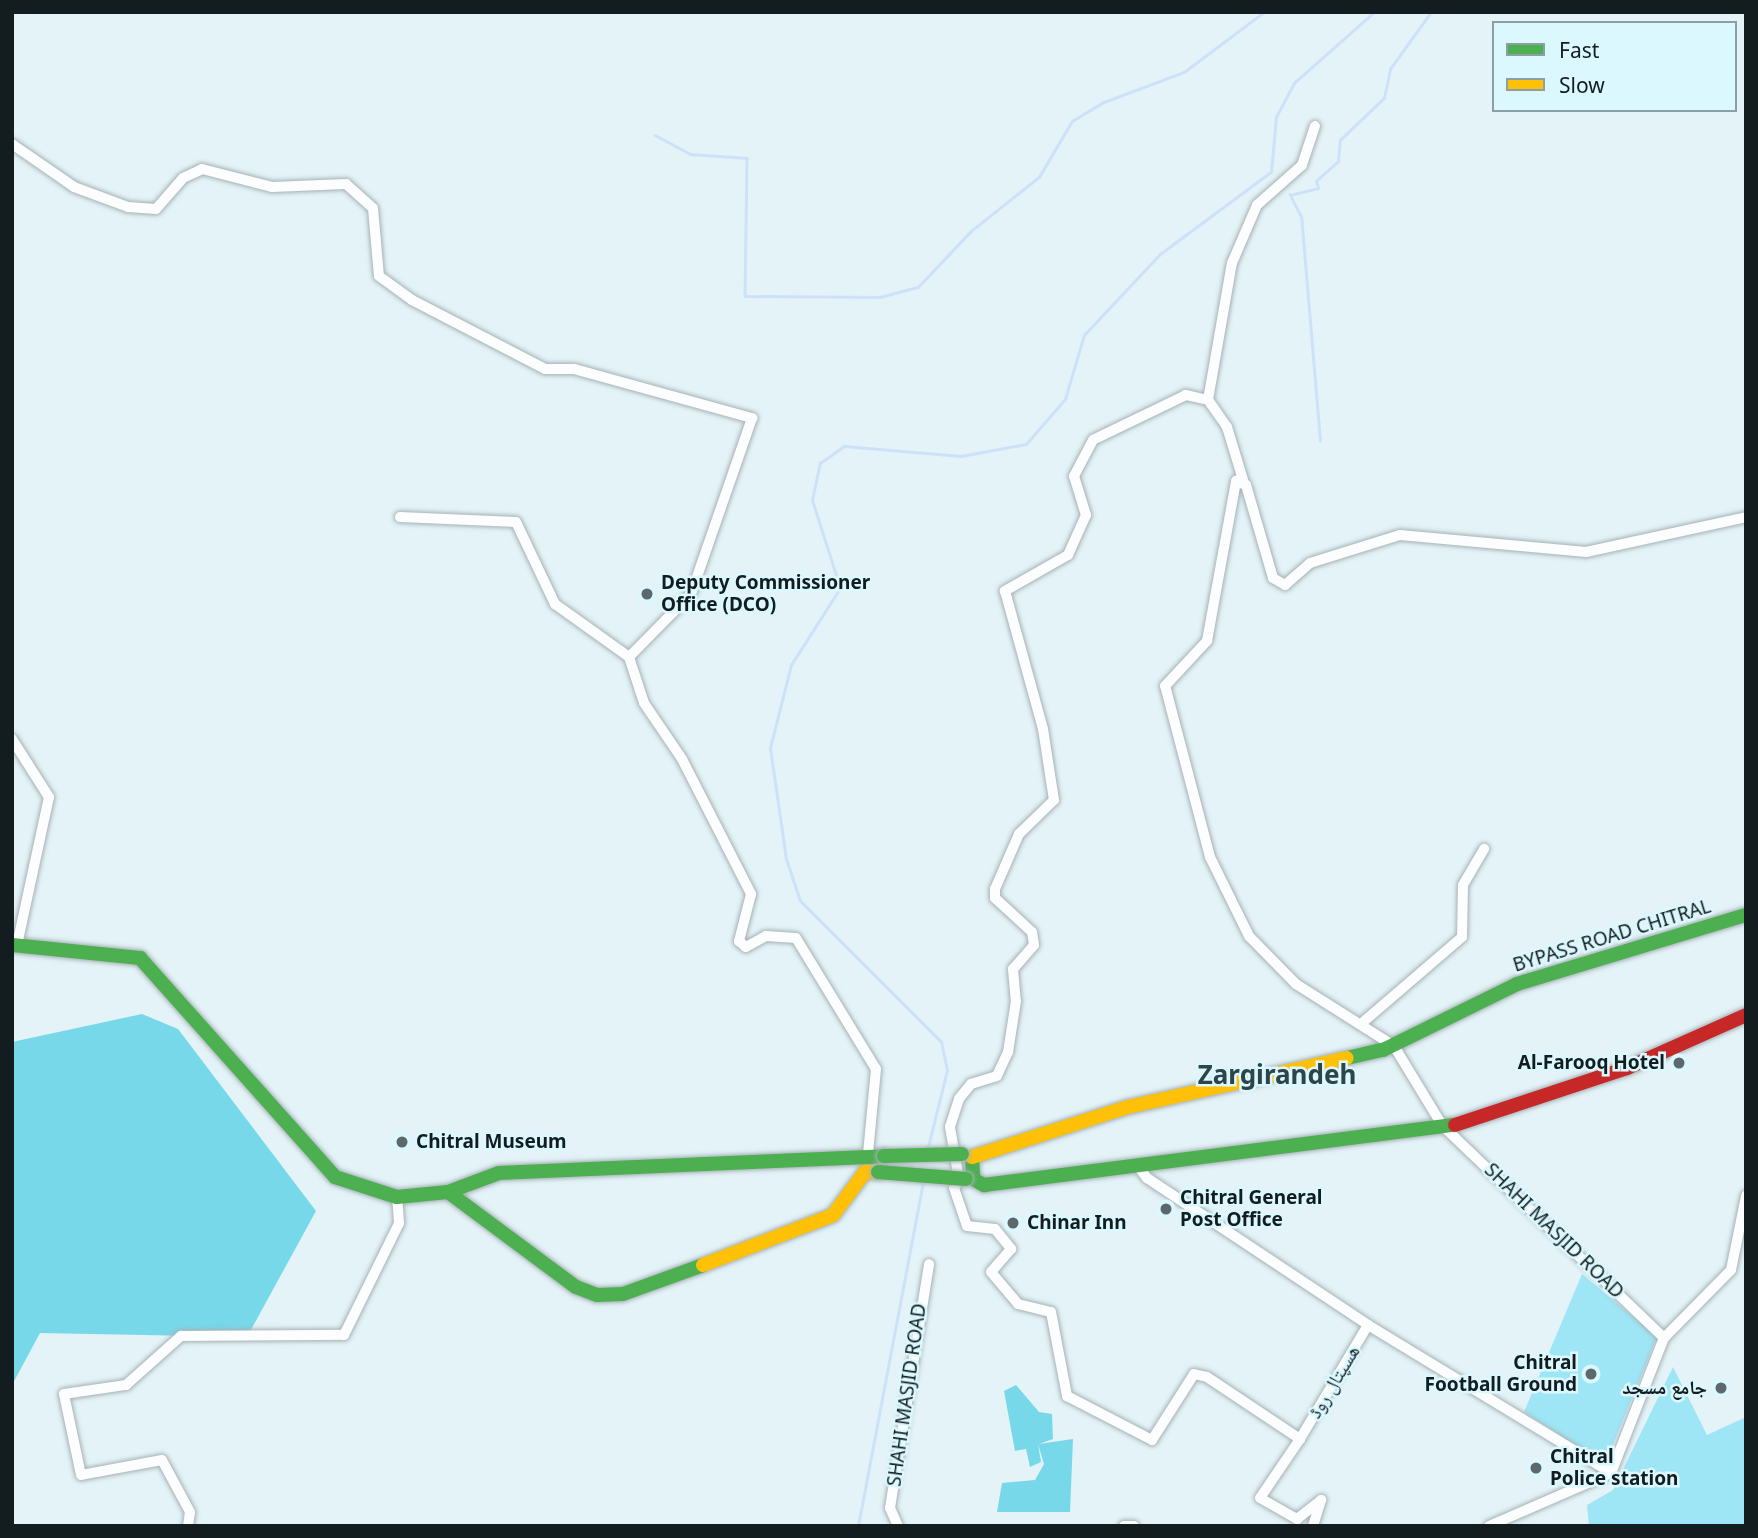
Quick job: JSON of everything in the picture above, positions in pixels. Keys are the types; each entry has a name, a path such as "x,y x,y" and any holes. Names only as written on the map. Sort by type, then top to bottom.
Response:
{"street":[{"path":"1208,400 1232,263 1257,205 1302,165 1315,126"},
{"path":"12,144 74,187 128,207 156,209 183,178 202,169 272,187 346,184 362,191 373,208 379,276 412,300 545,369 574,369 752,418 691,594 629,657"},
{"path":"1300,1439 1194,1374 1152,1440 1067,1396 1051,1312 1018,1304 991,1272 1011,1249 995,1229 967,1226 954,1188 959,1180 950,1126 959,1099 971,1084 997,1076 1016,1001 1013,969 1034,945 1032,932 995,898 995,889 1019,834 1054,800 1043,729 1005,591 1068,555 1086,515 1074,476 1093,440 1186,395 1208,400 1227,427 1273,578 1284,585 1310,563 1400,535 1586,552 1746,517"},
{"path":"1244,482 1236,481 1207,640 1165,686 1198,817 1228,903 1271,964 1394,1046"},
{"path":"400,517 516,522 555,604 629,657 644,703 682,759 751,894 739,941 746,947 766,936 796,938 876,1069 868,1154"},
{"path":"12,739 49,797 15,945 140,958 335,1177 397,1197 399,1223 344,1335 331,1340 180,1336 125,1385 64,1394 81,1475 162,1460 190,1512 188,1526"},
{"path":"1362,1023 1462,937 1463,885 1484,849"},
{"name":"BYPASS ROAD CHITRAL","path":"397,1197 448,1192 499,1172 868,1154 967,1156 1118,1110 1331,1066 1394,1046 1517,984 1746,915"},
{"path":"448,1192 576,1287 610,1296 795,1233 833,1215 865,1171 970,1179 984,1185 1502,1116 1746,1015"},
{"name":"SHAHI MASJID ROAD","path":"1394,1046 1442,1125 1664,1338"},
{"path":"967,1156 970,1179"},
{"path":"1136,1164 1147,1178 1368,1325 1611,1473"},
{"path":"1489,1526 1611,1473 1664,1338 1731,1270 1746,1196"},
{"name":"SHAHI MASJID ROAD","path":"898,1526 890,1508 929,1264"},
{"name":"ھسپتال روڈ","path":"1313,1526 1321,1500 1297,1519 1259,1498 1300,1439 1368,1325"},
{"path":"1124,1526 1134,1526"}],"shaded area":[{"path":"142,1014 178,1029 316,1211 247,1337 40,1333 12,1385 12,1042"},
{"name":"Chitral Football Ground","path":"1582,1274 1657,1337 1605,1464 1524,1412"},
{"path":"1673,1367 1707,1435 1746,1417 1746,1526 1589,1526 1587,1505 1613,1490"},
{"path":"1016,1385 1039,1412 1052,1414 1053,1439 1039,1444 1073,1439 1070,1512 997,1512 1002,1483 1035,1480 1044,1464 1038,1444 1041,1462 1030,1467 1026,1449 1015,1451 1004,1391"}],"waterway":[{"path":"655,135 690,154 747,158 745,296 880,297 918,287 971,231 1039,177 1072,121 1104,102 1184,72 1264,12"},
{"path":"927,1151 947,1070 941,1042 800,901 786,859 770,748 791,665 840,588 812,500 820,463 844,446 961,456 1026,444 1065,399 1084,335 1160,254 1271,172 1276,117 1294,83 1374,12"},
{"path":"1320,441 1301,217 1290,195 1318,188 1316,181 1338,161 1340,140 1384,98 1390,69 1431,12"},
{"path":"858,1526 923,1182"}],"traffic: fast":[{"path":"1347,1058 1383,1050 1517,984 1746,915"},
{"path":"12,945 140,958 335,1177 397,1197 448,1192 576,1287 597,1295 623,1294 703,1265"},
{"path":"972,1157 973,1179 984,1185 1455,1125"},
{"path":"884,1156 962,1154"},
{"path":"448,1192 499,1173 884,1156"},
{"path":"878,1172 966,1179"}],"traffic: slow":[{"path":"972,1157 1128,1107 1347,1058"},
{"path":"703,1265 833,1215 865,1172 878,1172"}],"traffic: jam":[{"path":"1455,1125 1627,1068 1746,1015"}],"place":[{"name":"Deputy Commissioner Office (DCO)","path":"647,594"},
{"name":"Al-Farooq Hotel","path":"1679,1063"},
{"name":"Chitral Museum","path":"402,1142"},
{"name":"Chitral General Post Office","path":"1166,1209"},
{"name":"Chinar Inn","path":"1013,1223"},
{"name":"Chitral Football Ground","path":"1591,1374"},
{"name":"جامع مسجد","path":"1721,1388"},
{"name":"Chitral Police station","path":"1536,1468"}],"district":[{"name":"Zargirandeh","path":"1277,1075"}]}
